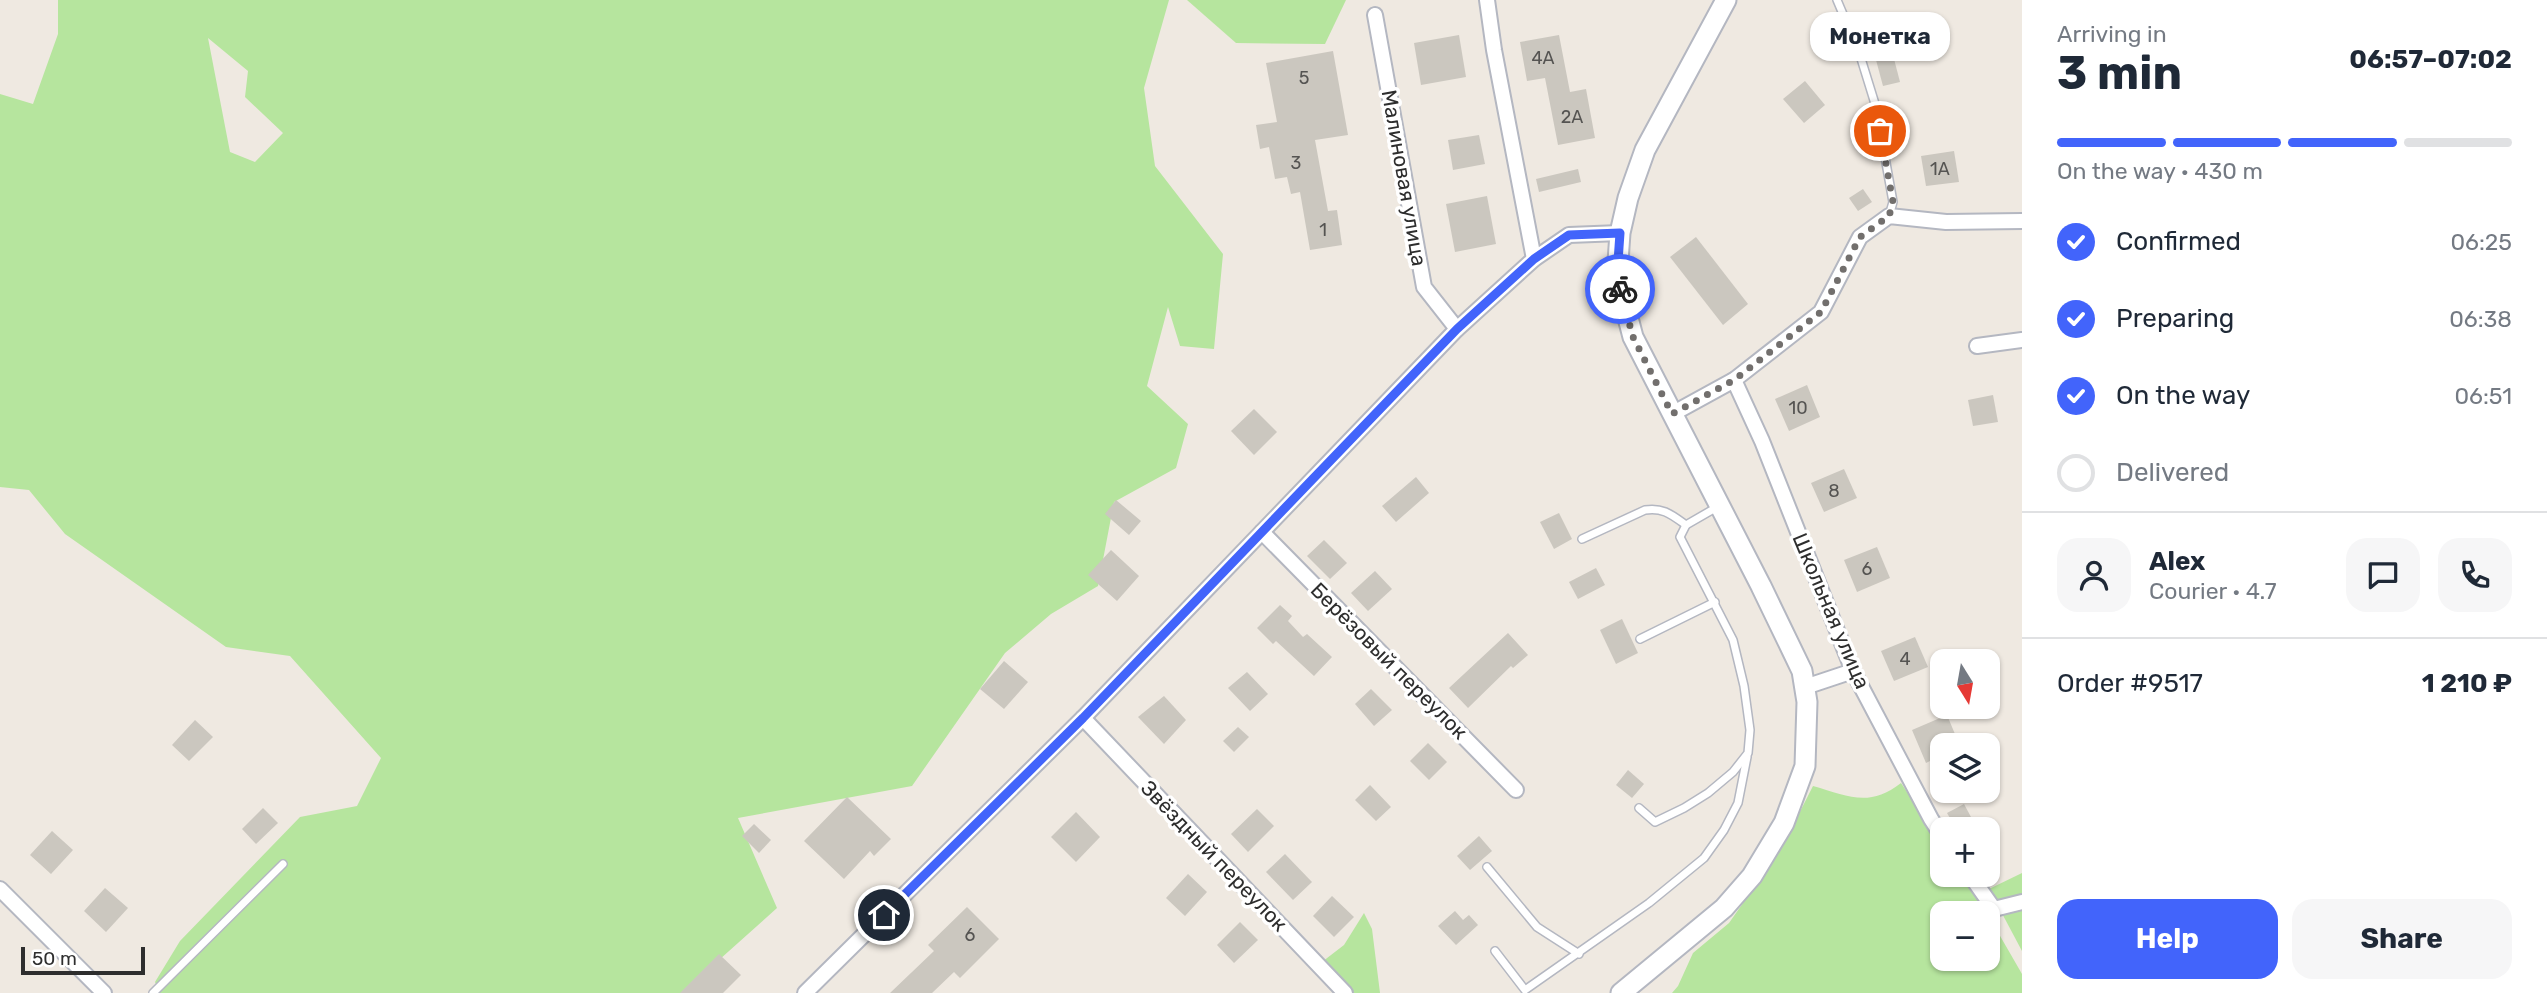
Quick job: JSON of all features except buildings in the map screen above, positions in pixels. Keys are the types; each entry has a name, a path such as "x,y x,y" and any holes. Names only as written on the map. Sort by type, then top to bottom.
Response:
{"street":[{"path":"1487,0 1534,259"},
{"path":"1621,993 1724,908 1752,876 1784,823 1805,766 1807,702 1802,671 1633,337 1617,276 1620,233 1628,198 1645,150 1726,0"},
{"name":"Малиновая улица","path":"1376,15 1424,287 1457,329"},
{"path":"1672,414 1734,380 1821,312 1860,237 1889,216 1946,222 2022,221"},
{"path":"804,993 1083,718 1457,329 1534,259 1569,235 1620,233"},
{"path":"1977,346 2022,341"},
{"name":"Школьная улица","path":"1734,380 1762,441 1853,671 1930,817"},
{"name":"Берёзовый переулок","path":"1262,532 1516,790"},
{"path":"1805,687 1853,671"},
{"name":"Звёздный переулок","path":"1083,718 1345,993"},
{"path":"1978,887 1994,909 2022,902"},
{"path":"0,889 104,993"}],"lane":[{"path":"1836,0 1859,52 1876,107 1893,202 1889,216"},
{"path":"1495,951 1522,991 1649,903 1704,858 1724,830 1738,803 1748,753 1749,730 1744,686 1732,640 1680,537 1685,525 1720,505"},
{"path":"1582,539 1645,510 1657,508 1667,511 1685,525"},
{"path":"1640,639 1715,602"},
{"path":"1639,808 1655,822 1684,808 1733,772 1748,753"},
{"path":"153,993 283,864"},
{"path":"1487,867 1537,927 1579,954"}],"green space":[{"path":"58,0 1169,0 1144,88 1155,166 1223,254 1214,349 1180,346 1168,307 1147,386 1188,424 1176,468 1114,502 1098,586 1051,614 1005,653 912,786 738,818 777,908 682,993 160,993 155,982 180,941 300,817 357,806 381,758 290,656 226,647 65,534 29,490 0,487 0,94 33,104 58,34","holes":["208,38 248,71 245,97 283,133 255,162 230,152"]},
{"path":"1187,0 1346,0 1325,44 1236,43"},
{"path":"1901,783 1930,826 1930,887 1971,887 1979,901 1930,901 1930,971 2000,971 2000,936 2022,974 2022,993 1672,993 1693,953 1729,923 1781,849 1813,786 1858,798 1868,798 1889,791"},
{"path":"2022,873 2022,951 2000,910 2000,901 1995,901 1989,889 2000,887 2000,884"},
{"path":"1364,913 1372,929 1380,993 1343,993 1318,965 1344,945"}],"way so far":[{"path":"1620,289 1633,337 1672,414 1734,380 1821,312 1860,237 1889,216 1893,202 1880,131"}],"place":[{"name":"Монетка","path":"1880,131"}],"route":[{"path":"884,915 1083,718 1457,329 1534,259 1569,235 1620,233 1617,276 1620,289"}]}
